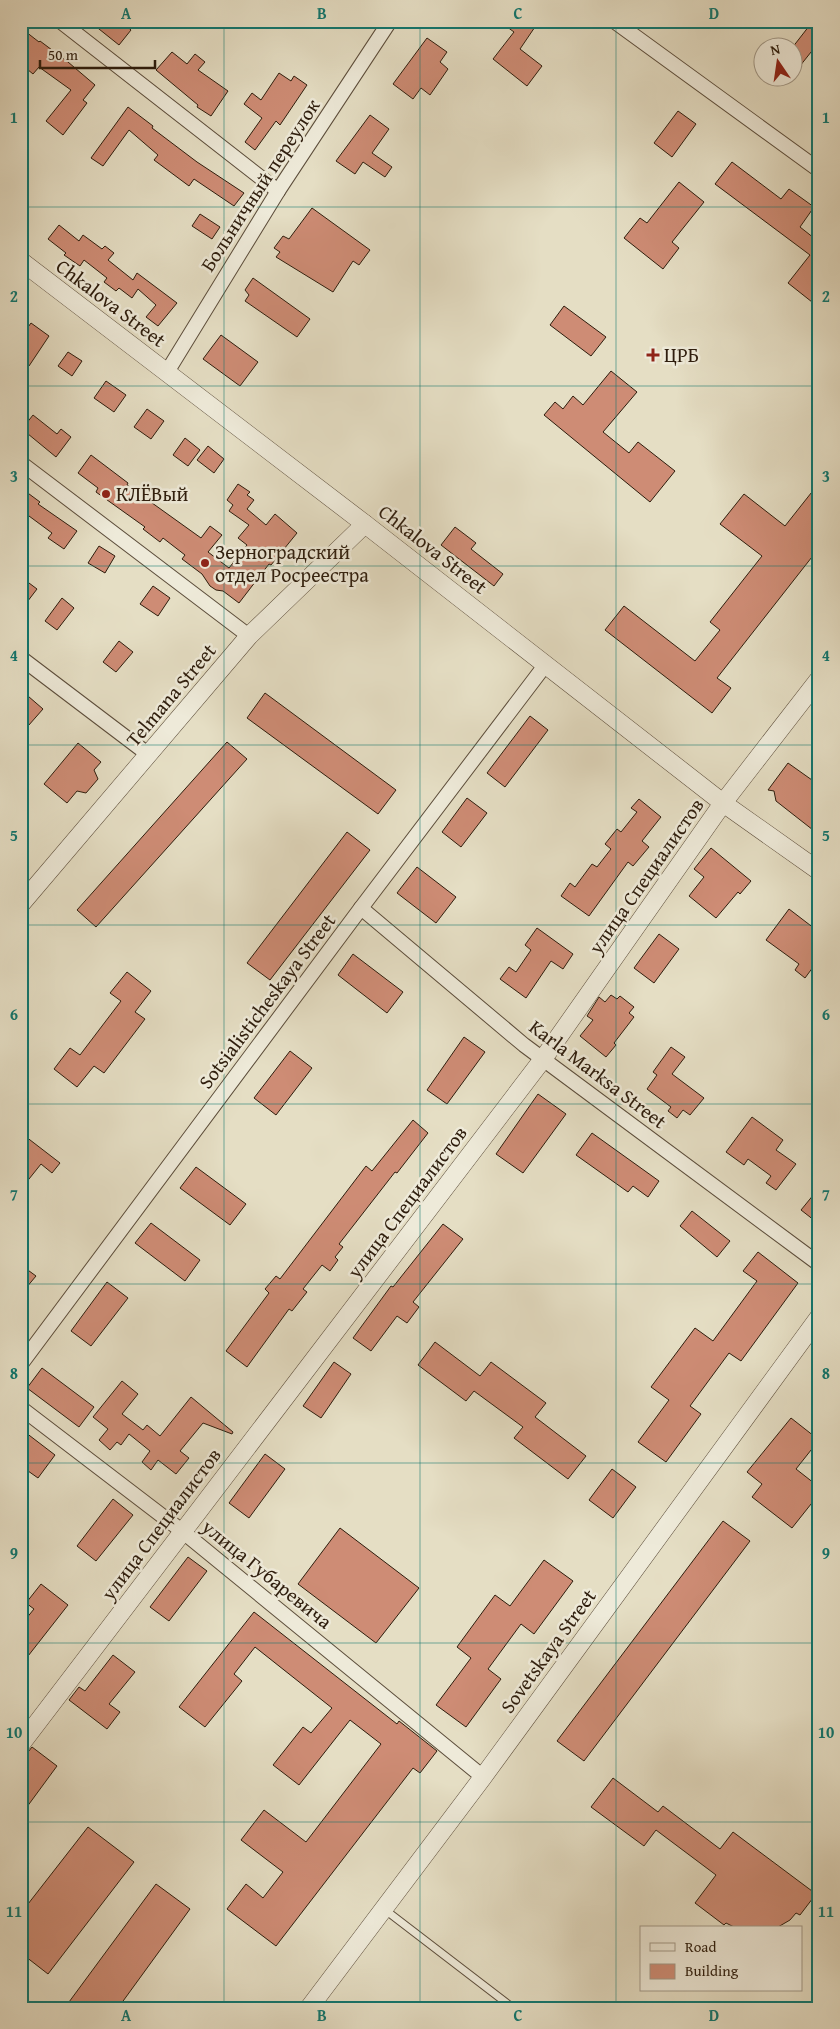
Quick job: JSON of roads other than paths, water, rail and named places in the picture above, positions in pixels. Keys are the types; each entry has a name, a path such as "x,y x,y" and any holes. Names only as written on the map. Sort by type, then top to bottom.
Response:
{"street":[{"path":"60,21 278,191"},
{"name":"Больничный переулок","path":"167,372 278,191 390,21"},
{"path":"614,21 819,170"},
{"name":"Chkalova Street","path":"21,261 365,524 723,803 819,871"},
{"path":"21,463 249,636"},
{"name":"Telmana Street","path":"21,904 249,636 365,524"},
{"path":"21,658 149,755"},
{"name":"Sotsialisticheskaya Street","path":"21,1364 361,908 546,664"},
{"name":"улица Специалистов","path":"21,1744 543,1059 723,803 819,679"},
{"name":"Karla Marksa Street","path":"361,908 543,1059 819,1264"},
{"name":"Sovetskaya Street","path":"309,2008 482,1777 819,1317"},
{"name":"улица Губаревича","path":"21,1408 182,1531 482,1777"}],"lane":[{"path":"384,1909 513,2008"}],"place":[{"name":"ЦРБ","path":"653,355"},
{"name":"КЛЁВый","path":"106,494"},
{"name":"Зерноградский отдел Росреестра","path":"205,563"}]}
